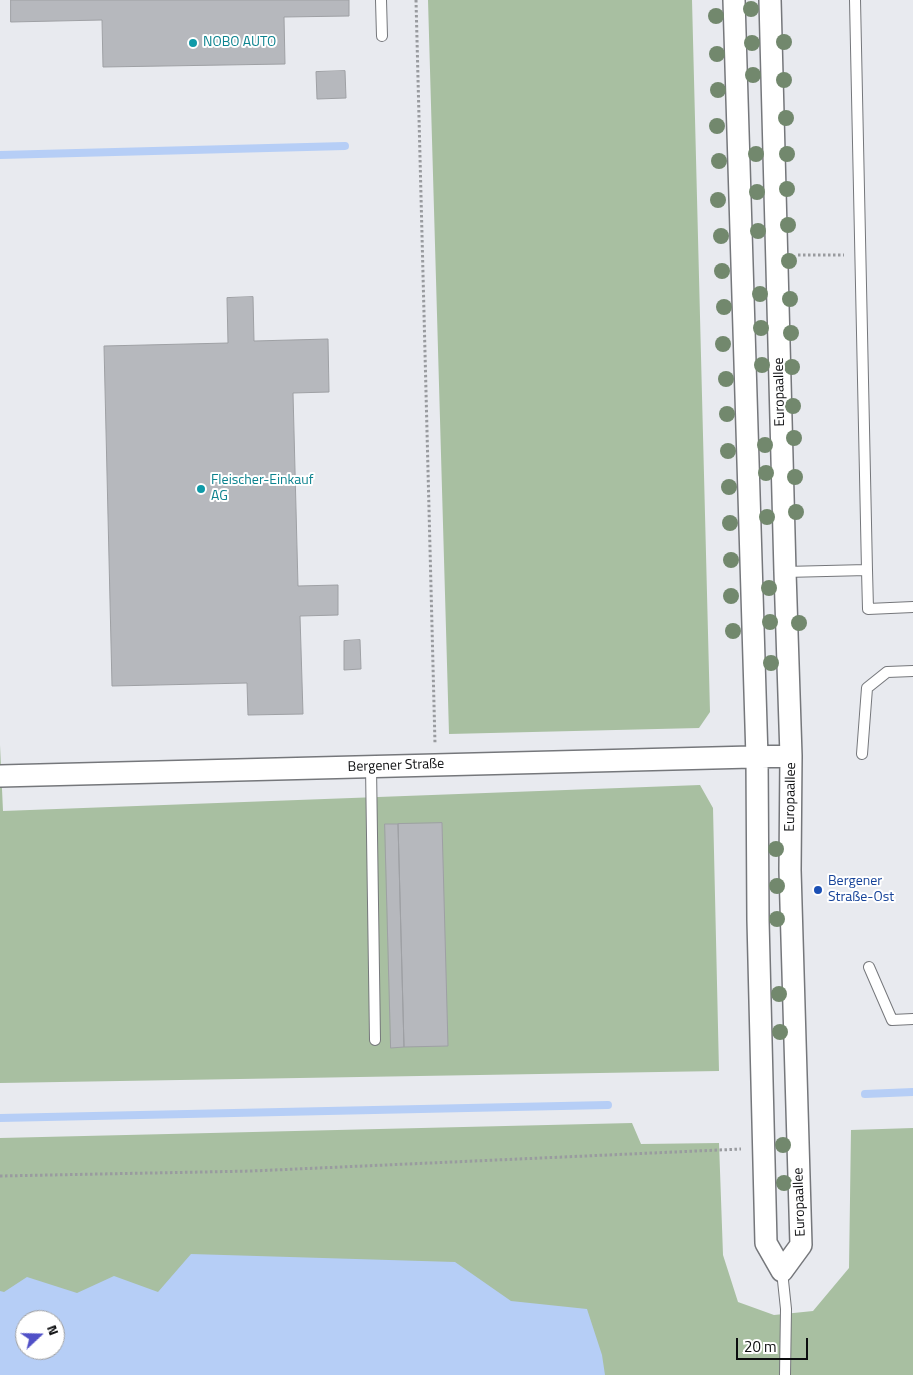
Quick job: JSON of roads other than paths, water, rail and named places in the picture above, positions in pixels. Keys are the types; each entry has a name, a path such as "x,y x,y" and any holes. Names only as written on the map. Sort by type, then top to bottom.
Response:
{"street":[{"path":"734,0 757,758 758,920 766,1243 782,1271"},
{"name":"Europaallee","path":"770,0 791,756 790,870 801,1245 782,1271"},
{"name":"Bergener Straße","path":"0,776 791,756"}],"lane":[{"path":"381,0 382,36"},
{"path":"855,0 868,609 913,607"},
{"path":"785,572 867,570"},
{"path":"862,754 867,688 887,672 913,671"},
{"path":"371,767 375,1040"},
{"path":"869,967 892,1020 913,1019"},
{"path":"782,1271 786,1309 785,1375"}],"water":[{"path":"191,1254 455,1262 511,1301 587,1309 602,1355 605,1375 0,1375 0,1291 4,1292 27,1277 77,1293 114,1276 158,1292"}],"waterway":[{"path":"0,155 345,146"},
{"path":"865,1094 913,1092"},
{"path":"0,1118 608,1105"}],"place":[{"name":"NOBO AUTO","path":"193,43"},
{"name":"Fleischer-Einkauf AG","path":"201,489"},
{"name":"Bergener Straße-Ost","path":"818,890"}]}
